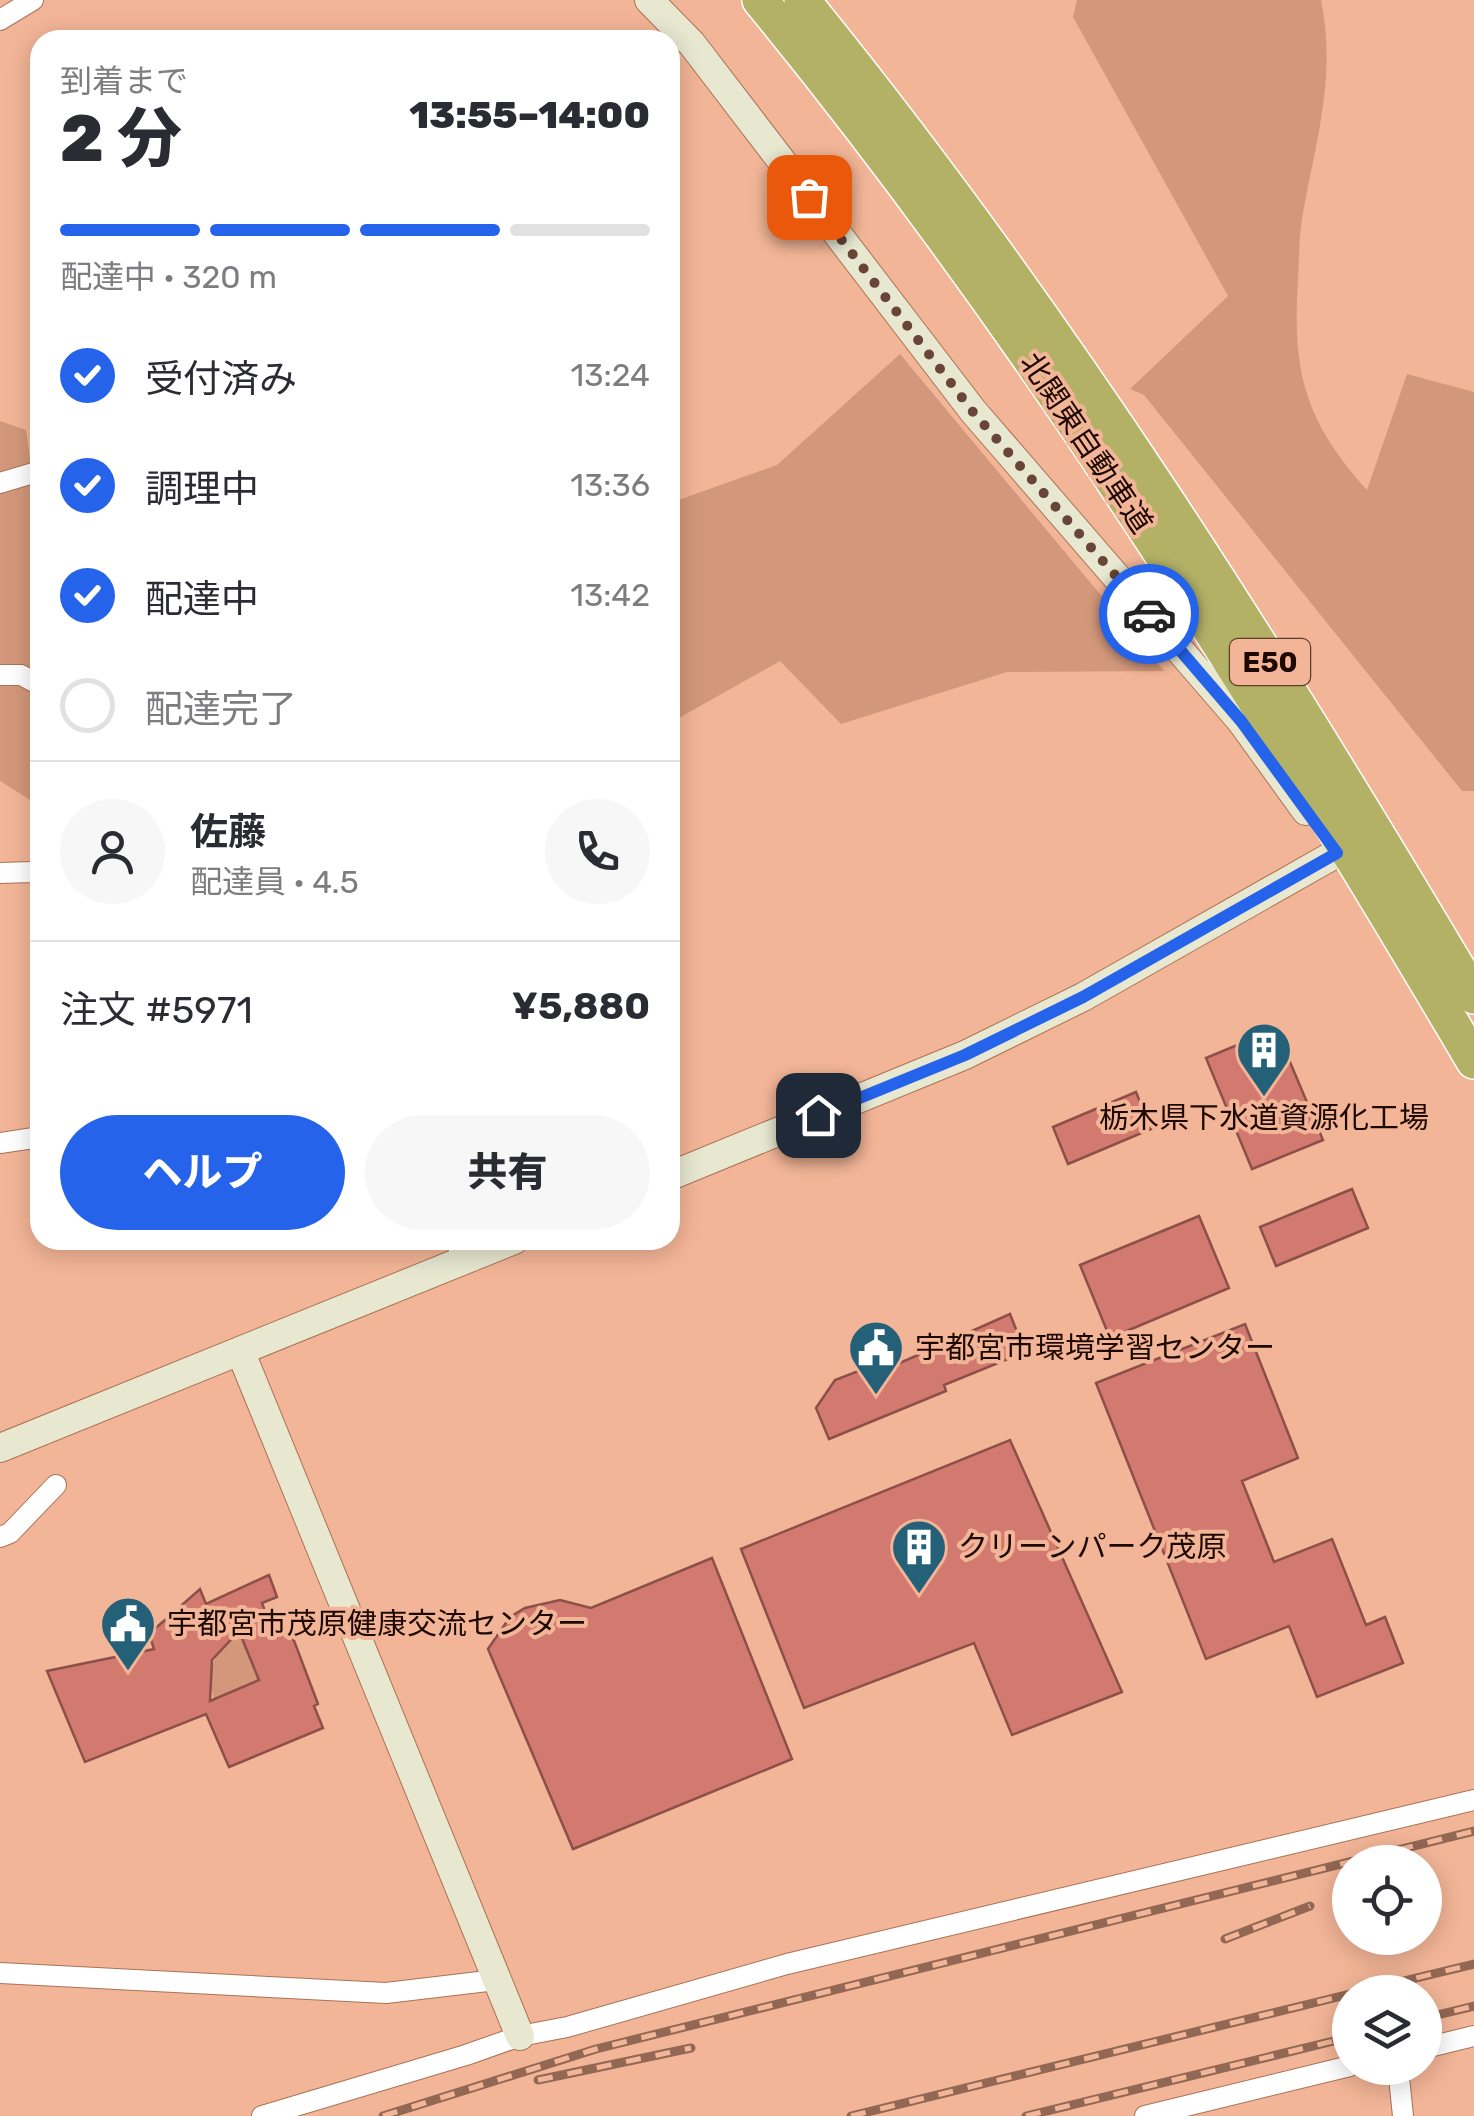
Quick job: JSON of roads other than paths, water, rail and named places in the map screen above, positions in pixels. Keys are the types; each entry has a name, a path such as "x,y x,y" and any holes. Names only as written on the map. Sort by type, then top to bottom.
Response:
{"highway":[{"name":"北関東自動車道","path":"760,0 912,194 1041,346 1228,596 1474,996"},
{"name":"北関東自動車道","path":"802,0 942,178 1200,615 1394,925 1474,1061"}],"street":[{"path":"0,20 33,0"},
{"path":"649,0 678,30"},
{"path":"680,32 973,412 1241,721 1337,853 1474,1079"},
{"path":"0,483 30,473"},
{"path":"0,675 21,675 30,680"},
{"path":"680,1172 965,1055 1083,997 1337,853"},
{"path":"0,873 30,872"},
{"path":"0,1143 30,1138"},
{"path":"0,1448 241,1353 460,1250"},
{"path":"241,1353 520,2036"},
{"path":"0,1537 10,1533 56,1485"},
{"path":"262,2116 520,2036 567,2027 787,1964 1474,1800"},
{"path":"0,1973 386,1993 496,1980"},
{"path":"1442,2044 1474,2036"},
{"path":"1146,2116 1332,2070"},
{"path":"1400,2085 1403,2116"}],"railway":[{"path":"383,2116 596,2049 1474,1831"},
{"path":"1225,1939 1310,1906"},
{"path":"1428,1975 1474,1964"},
{"path":"851,2116 1332,1998"},
{"path":"1442,2014 1474,2006"},
{"path":"1026,2116 1332,2041"},
{"path":"538,2080 691,2048"}],"place":[{"name":"栃木県下水道資源化工場","path":"1264,1099"},
{"name":"宇都宮市環境学習センター","path":"876,1397"},
{"name":"クリーンパーク茂原","path":"919,1596"},
{"name":"宇都宮市茂原健康交流センター","path":"128,1673"}]}
